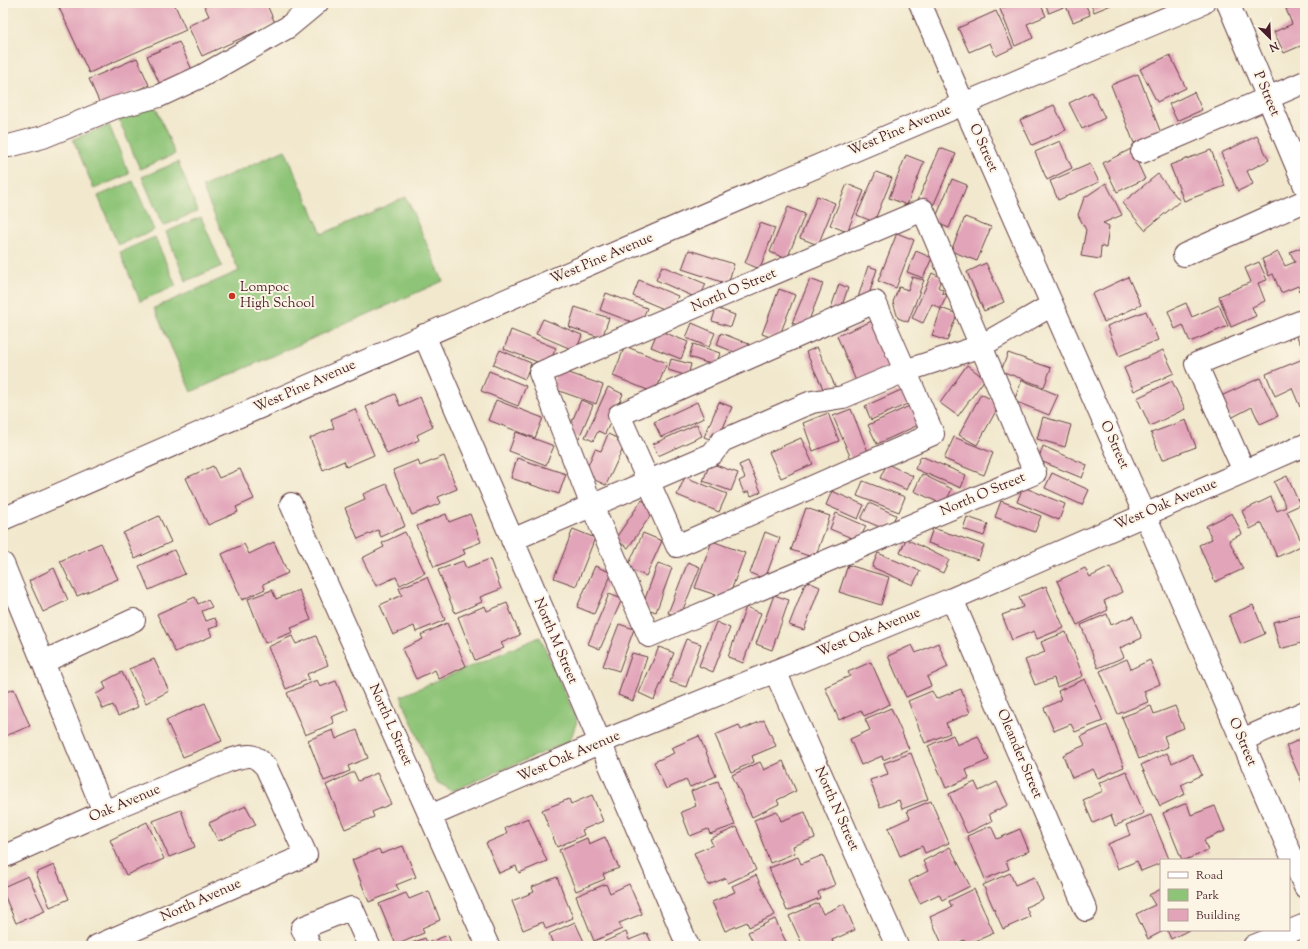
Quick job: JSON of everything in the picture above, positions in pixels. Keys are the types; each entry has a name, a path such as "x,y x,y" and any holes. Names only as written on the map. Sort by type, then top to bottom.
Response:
{"street":[{"path":"3,146 9,146 43,137 114,108 159,96 202,76 288,27 318,3"},
{"name":"O Street","path":"921,3 963,104 1145,515 1305,887"},
{"name":"West Pine Avenue","path":"3,520 424,335 1203,3"},
{"name":"P Street","path":"1228,3 1305,186"},
{"path":"1142,152 1305,82"},
{"path":"1184,256 1305,201"},
{"name":"North O Street","path":"923,210 981,346 1035,473 649,636 592,506 540,373 923,210"},
{"path":"876,302 905,370 933,434 677,546 620,415 876,302"},
{"path":"512,540 712,454 722,441 802,406 812,402 843,397 905,370 981,346 1052,305"},
{"path":"1244,472 1196,364 1305,320"},
{"name":"North M Street","path":"424,335 688,946"},
{"name":"West Oak Avenue","path":"430,816 599,743 952,598 1305,445"},
{"name":"North L Street","path":"292,504 488,946"},
{"path":"3,564 104,812"},
{"name":"Oleander Street","path":"952,598 1086,910"},
{"path":"43,662 134,620"},
{"name":"North N Street","path":"775,671 896,946"},
{"path":"1242,740 1305,712"},
{"name":"Oak Avenue","path":"3,857 104,812 230,760 248,755 259,759 266,767 306,855"},
{"name":"North Avenue","path":"97,946 306,855"},
{"path":"310,946 302,928 352,908 369,946"},
{"path":"1290,930 1305,924"},
{"path":"1254,946 1289,931"}],"green space":[{"path":"155,105 175,154 140,169 119,120"},
{"path":"109,125 129,174 94,189 73,139"},
{"path":"285,150 322,234 406,197 443,281 191,392 154,308 239,271 202,187"},
{"path":"178,162 198,211 163,226 142,177"},
{"path":"133,181 154,230 118,245 98,196"},
{"path":"201,217 222,266 186,281 166,232"},
{"path":"155,237 176,286 140,301 120,252"},
{"path":"540,637 577,721 570,741 452,791 436,781 401,696"}],"building":[{"path":"57,3 174,3 186,30 89,73"},
{"path":"203,3 270,3 267,5 275,23 202,56 188,26 209,16"},
{"path":"1015,3 1040,3 1046,16 1027,24 1033,38 1015,46 1000,9"},
{"path":"1045,3 1085,3 1090,15 1073,22 1066,6 1049,13"},
{"path":"1090,3 1110,3 1111,5 1094,12"},
{"path":"1299,3 1305,3 1305,44 1284,53 1274,32 1292,24 1286,9"},
{"path":"996,11 1013,48 996,56 990,43 969,52 958,28"},
{"path":"179,42 194,74 162,89 147,56"},
{"path":"1170,55 1186,88 1157,102 1140,69"},
{"path":"137,58 149,85 101,106 89,79"},
{"path":"1138,74 1161,133 1134,143 1111,85"},
{"path":"1092,92 1105,118 1082,129 1069,103"},
{"path":"1194,92 1202,110 1177,121 1169,104"},
{"path":"1054,105 1066,130 1032,145 1020,120"},
{"path":"1257,136 1269,160 1247,171 1253,184 1238,191 1221,153"},
{"path":"1060,141 1072,168 1047,180 1035,152"},
{"path":"940,148 956,154 933,206 918,200"},
{"path":"1131,149 1145,179 1117,192 1103,163"},
{"path":"1211,150 1225,186 1184,201 1170,165"},
{"path":"906,155 924,162 907,205 889,198"},
{"path":"1090,164 1099,182 1058,200 1050,181"},
{"path":"876,172 892,178 874,222 857,215"},
{"path":"1158,174 1180,201 1145,230 1122,203"},
{"path":"952,179 967,185 949,228 934,222"},
{"path":"1106,183 1122,215 1103,223 1109,226 1106,248 1101,246 1100,259 1081,256 1086,230 1078,215 1084,198"},
{"path":"847,184 864,191 847,232 830,225"},
{"path":"817,196 835,203 818,245 800,238"},
{"path":"788,207 805,214 787,259 770,252"},
{"path":"965,217 991,227 977,261 951,251"},
{"path":"760,223 775,228 760,269 745,263"},
{"path":"897,233 914,240 896,288 878,281"},
{"path":"1305,246 1305,295 1302,296 1298,286 1281,293 1273,274 1269,276 1262,259 1278,252 1285,266 1295,262 1290,252"},
{"path":"689,250 734,264 728,284 682,269"},
{"path":"916,251 932,258 923,278 907,272"},
{"path":"1259,262 1267,280 1258,283 1265,301 1252,307 1256,316 1231,327 1219,296 1251,282 1245,268"},
{"path":"986,263 1004,302 984,311 967,272"},
{"path":"662,266 706,284 699,299 656,280"},
{"path":"868,266 877,269 866,304 857,301"},
{"path":"932,273 942,278 938,287 943,290 942,293 947,295 941,308 957,314 947,341 932,336 941,309 932,304 923,323 912,318"},
{"path":"912,277 924,280 908,322 898,318 893,302 899,287 908,290"},
{"path":"1128,277 1141,305 1104,322 1092,294"},
{"path":"810,279 823,284 806,328 792,323"},
{"path":"639,280 678,296 671,312 633,296"},
{"path":"839,284 848,288 839,314 830,311"},
{"path":"779,289 795,295 778,340 762,334"},
{"path":"606,293 647,308 640,325 600,310"},
{"path":"1186,303 1192,317 1219,305 1228,326 1190,342 1183,325 1175,329 1168,311"},
{"path":"575,307 609,318 602,338 569,327"},
{"path":"716,308 735,315 731,327 712,321"},
{"path":"1146,311 1158,340 1119,356 1107,326"},
{"path":"543,319 582,335 576,351 536,334"},
{"path":"872,321 892,366 856,381 837,336"},
{"path":"692,323 715,333 709,347 686,338"},
{"path":"511,330 556,348 548,366 504,349"},
{"path":"658,330 688,342 681,359 651,347"},
{"path":"1305,331 1305,353 1296,335"},
{"path":"721,333 749,344 744,356 717,345"},
{"path":"693,344 720,353 716,366 689,357"},
{"path":"625,346 667,363 655,393 613,376"},
{"path":"817,347 837,390 826,395 806,352"},
{"path":"500,350 531,363 525,379 493,365"},
{"path":"1163,350 1174,373 1134,391 1124,368"},
{"path":"1008,353 1051,368 1044,387 1001,371"},
{"path":"671,359 691,364 688,376 668,370"},
{"path":"1303,359 1305,364 1305,405 1300,407 1292,388 1275,396 1266,374"},
{"path":"967,365 985,379 958,416 940,403"},
{"path":"558,369 603,385 596,404 551,388"},
{"path":"489,371 526,386 518,406 481,391"},
{"path":"1260,378 1278,416 1260,424 1252,407 1231,418 1221,396"},
{"path":"1022,380 1058,395 1049,415 1014,401"},
{"path":"1172,381 1185,409 1150,426 1137,398"},
{"path":"608,387 623,394 605,434 598,431 593,441 585,437"},
{"path":"908,387 914,401 871,420 865,406"},
{"path":"395,394 400,406 420,397 433,427 417,435 419,440 387,454 366,407"},
{"path":"981,394 1000,404 977,445 959,435"},
{"path":"496,400 543,418 535,438 488,420"},
{"path":"581,400 593,405 579,438 567,433"},
{"path":"697,402 704,418 661,437 654,422"},
{"path":"719,402 732,407 717,442 704,437"},
{"path":"918,402 927,421 877,444 868,425"},
{"path":"355,409 374,455 346,467 344,461 323,470 310,438 334,428 331,419"},
{"path":"851,409 869,454 852,461 833,416"},
{"path":"828,413 839,441 813,451 803,423"},
{"path":"1043,417 1071,425 1065,447 1037,439"},
{"path":"1186,420 1196,447 1162,460 1151,433"},
{"path":"697,424 702,436 658,456 653,444"},
{"path":"516,432 554,446 546,465 509,451"},
{"path":"608,434 626,442 606,485 588,477 591,472 586,470 595,449 601,451"},
{"path":"954,437 993,453 984,475 944,459"},
{"path":"801,438 813,464 781,478 769,452"},
{"path":"1043,446 1087,465 1082,478 1038,460"},
{"path":"444,456 457,489 438,497 441,503 412,515 393,470 418,460 420,466"},
{"path":"921,456 966,475 961,488 915,469"},
{"path":"517,458 566,474 559,494 511,478"},
{"path":"748,461 761,492 751,496 749,491 744,493 739,481 745,478 739,465"},
{"path":"710,463 738,473 731,491 703,481"},
{"path":"887,464 913,476 907,490 880,478"},
{"path":"213,466 219,478 240,469 254,499 236,507 238,512 208,525 186,478"},
{"path":"1052,473 1089,490 1082,505 1045,488"},
{"path":"922,474 952,489 944,505 914,491"},
{"path":"1287,476 1300,505 1287,511 1303,545 1277,557 1262,523 1250,529 1242,511 1271,497 1277,511 1286,507 1274,482"},
{"path":"685,477 727,494 719,512 677,495"},
{"path":"863,481 905,497 899,512 857,496"},
{"path":"387,484 405,526 381,537 378,530 358,539 345,508 365,499 363,494"},
{"path":"1023,487 1065,504 1059,520 1017,502"},
{"path":"832,491 864,505 858,519 826,505"},
{"path":"642,500 655,509 628,548 615,539"},
{"path":"1001,501 1041,516 1035,532 995,517"},
{"path":"869,503 896,515 889,531 861,519"},
{"path":"806,508 830,516 815,558 791,550"},
{"path":"836,513 866,526 859,541 830,529"},
{"path":"1232,513 1242,534 1229,540 1243,569 1215,582 1199,545 1212,539 1206,526"},
{"path":"446,514 449,522 470,514 481,542 463,549 465,554 434,567 417,526"},
{"path":"159,516 171,542 135,559 123,533"},
{"path":"967,517 988,524 984,536 963,529"},
{"path":"933,528 984,545 978,560 928,543"},
{"path":"573,529 595,538 576,586 554,578"},
{"path":"405,532 425,573 400,585 396,577 376,586 362,558 384,547 382,543"},
{"path":"765,532 780,538 765,579 750,573"},
{"path":"643,533 662,541 646,576 627,568"},
{"path":"906,539 949,560 943,573 900,553"},
{"path":"712,541 745,553 728,599 695,588"},
{"path":"274,542 288,573 263,584 265,589 242,600 222,554 244,544 249,554"},
{"path":"101,543 118,579 77,596 60,561"},
{"path":"174,550 185,574 149,590 139,566"},
{"path":"878,553 920,571 913,585 872,567"},
{"path":"490,559 501,589 480,597 482,602 455,613 438,570 463,561 466,568"},
{"path":"688,562 700,567 680,617 668,613"},
{"path":"658,563 672,568 656,612 642,607"},
{"path":"848,565 889,577 881,605 839,592"},
{"path":"595,566 612,573 594,614 577,607"},
{"path":"1110,567 1122,592 1104,601 1108,610 1077,625 1057,581 1085,568 1090,577"},
{"path":"54,568 68,600 43,612 29,581"},
{"path":"427,577 445,620 416,632 414,626 393,635 380,605 402,595 399,588"},
{"path":"806,581 820,587 804,630 789,625"},
{"path":"1046,586 1064,628 1037,639 1034,631 1012,640 1002,615 1023,607 1019,597"},
{"path":"272,590 276,599 299,590 311,620 291,628 293,632 265,643 248,599"},
{"path":"609,594 622,599 600,649 588,644"},
{"path":"774,595 789,600 772,650 756,644"},
{"path":"195,597 198,604 208,600 212,607 202,611 206,621 215,618 218,626 209,629 212,636 175,652 157,614"},
{"path":"507,603 520,635 501,643 504,648 475,660 458,617 485,606 487,611"},
{"path":"1253,605 1265,634 1241,644 1229,615"},
{"path":"746,607 761,613 743,663 728,657"},
{"path":"1107,614 1111,625 1133,616 1142,638 1120,648 1124,657 1098,668 1081,625"},
{"path":"1302,615 1305,625 1305,642 1280,649 1273,622"},
{"path":"716,622 730,628 713,672 699,666"},
{"path":"447,623 466,666 439,679 435,670 416,679 402,649 423,639 421,635"},
{"path":"619,624 634,629 619,671 603,666"},
{"path":"1066,632 1083,676 1057,687 1054,678 1035,685 1025,660 1045,652 1041,642"},
{"path":"292,636 296,644 316,636 328,665 307,674 309,679 286,689 268,647"},
{"path":"686,639 701,644 686,687 670,682"},
{"path":"938,643 948,667 927,677 931,686 906,697 888,656 912,645 916,653"},
{"path":"659,647 674,653 654,700 639,693"},
{"path":"632,653 647,657 633,701 618,695"},
{"path":"154,659 169,691 146,703 129,669"},
{"path":"1127,659 1131,669 1150,660 1160,684 1144,691 1148,702 1118,714 1100,671"},
{"path":"871,662 890,704 864,716 861,710 839,720 825,687 850,676 848,672"},
{"path":"122,672 138,707 118,716 113,705 103,709 96,694 106,689 103,682"},
{"path":"1085,679 1103,721 1075,732 1071,724 1054,731 1044,708 1061,700 1058,691"},
{"path":"317,680 320,687 336,681 348,710 331,717 334,723 305,735 287,693"},
{"path":"14,689 30,726 3,737 3,693"},
{"path":"961,689 970,713 946,723 950,733 925,743 908,701 932,691 936,699"},
{"path":"205,703 222,741 183,757 166,720"},
{"path":"1151,706 1154,714 1175,706 1184,728 1164,736 1168,747 1139,759 1122,717"},
{"path":"891,708 909,749 883,760 882,756 861,765 850,739 870,730 865,719"},
{"path":"764,720 776,746 752,756 754,762 731,772 715,735 739,725 741,730"},
{"path":"1107,725 1124,767 1098,778 1093,769 1072,778 1063,755 1085,745 1081,736"},
{"path":"333,730 336,739 357,730 368,758 348,766 350,771 324,781 308,740"},
{"path":"953,735 957,745 978,736 989,760 966,770 969,778 946,788 928,746"},
{"path":"699,736 716,776 690,787 686,780 666,789 654,762 674,753 671,748"},
{"path":"1305,737 1305,789 1286,746"},
{"path":"911,753 928,799 902,809 899,800 880,807 870,780 888,774 884,763"},
{"path":"1167,753 1172,763 1192,754 1202,775 1181,785 1185,794 1160,806 1141,765"},
{"path":"783,761 796,791 777,800 779,804 752,817 732,775 760,762 764,770"},
{"path":"1126,771 1144,813 1115,826 1111,815 1093,823 1083,800 1103,791 1099,783"},
{"path":"354,772 358,781 377,773 391,804 372,812 374,817 345,829 326,785"},
{"path":"718,781 735,825 710,834 708,829 690,836 681,812 696,806 691,791"},
{"path":"975,782 979,791 997,782 1008,805 989,814 992,821 967,833 949,794"},
{"path":"592,795 603,821 582,830 584,835 557,847 542,810 569,799 571,804"},
{"path":"931,801 949,843 925,853 922,846 900,856 888,828 910,818 907,811"},
{"path":"1187,803 1191,815 1215,806 1225,831 1204,840 1208,851 1188,859 1182,859 1163,813"},
{"path":"246,806 256,825 218,841 209,823"},
{"path":"181,810 195,847 169,857 153,821"},
{"path":"777,811 781,821 805,812 815,838 793,846 795,853 770,863 754,820"},
{"path":"1151,815 1169,859 1160,859 1160,863 1141,871 1137,861 1118,869 1108,844 1130,835 1126,825"},
{"path":"528,818 547,861 519,873 516,866 499,873 486,843 507,834 505,828"},
{"path":"147,822 164,859 126,875 110,840"},
{"path":"991,826 997,839 1020,829 1029,851 1006,861 1009,869 985,879 967,836"},
{"path":"737,827 756,870 728,883 726,878 708,885 694,853 713,845 710,839"},
{"path":"605,837 619,868 603,874 605,879 576,891 559,850 587,838 589,844"},
{"path":"403,846 416,877 396,885 399,890 369,902 352,860 379,849 381,854"},
{"path":"950,847 970,886 942,900 939,894 920,903 909,881 928,871 923,861"},
{"path":"823,855 835,885 818,892 820,898 787,911 769,868 798,857 801,864"},
{"path":"54,865 69,899 50,907 36,873"},
{"path":"1010,873 1015,885 1034,877 1043,899 1026,907 1030,917 1003,929 983,885"},
{"path":"756,875 775,915 749,927 747,922 725,931 712,902 735,892 732,886"},
{"path":"28,876 45,911 16,923 3,892 3,887"},
{"path":"557,877 573,918 546,929 543,922 523,930 512,901 534,892 532,887"},
{"path":"606,884 610,893 629,884 642,914 619,923 622,929 594,941 576,896"},
{"path":"974,889 994,933 966,945 964,940 950,946 943,946 930,917 952,907 949,901"},
{"path":"1160,890 1160,931 1163,931 1148,939 1136,914 1155,905 1149,895"},
{"path":"429,891 440,920 422,928 424,933 396,945 379,904 406,893 409,899"},
{"path":"818,903 823,914 844,904 855,930 832,940 834,946 803,946 789,916"},
{"path":"775,919 788,946 755,946 748,932"},
{"path":"575,922 586,946 549,946 553,944 549,934"},
{"path":"1167,931 1187,931 1171,939"},
{"path":"626,932 629,940 647,933 653,946 600,946 599,944"},
{"path":"448,935 452,946 404,946 425,938 427,943"}],"place":[{"name":"Lompoc High School","path":"232,296"}]}
